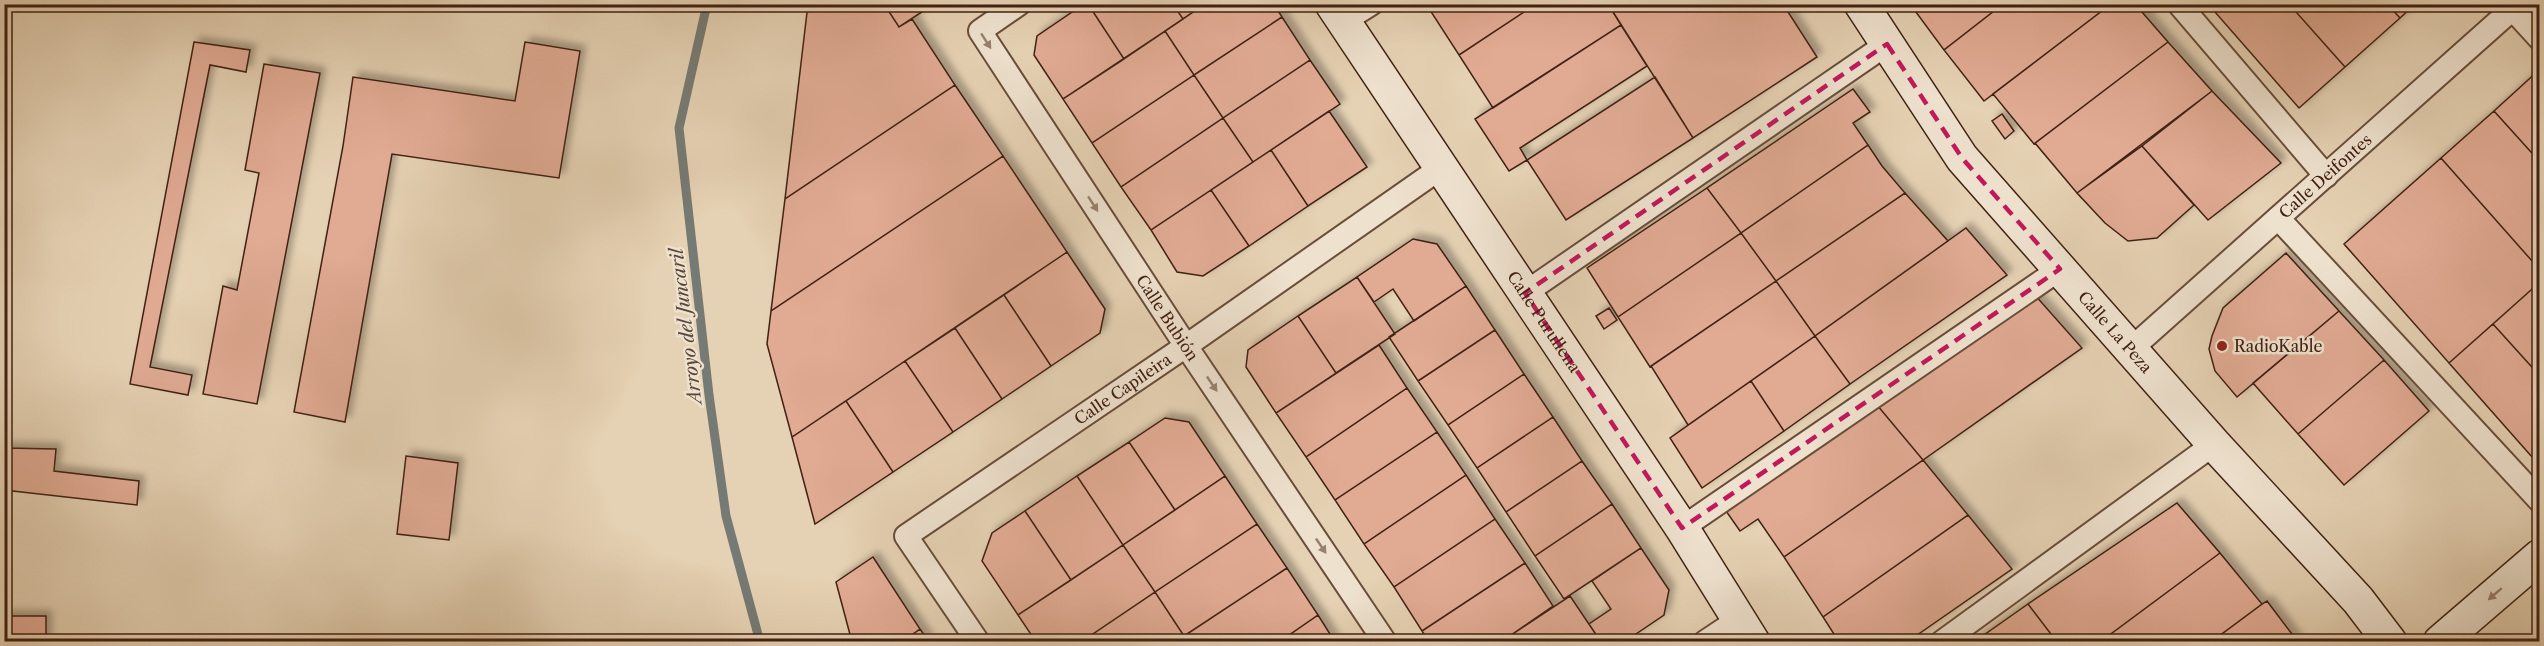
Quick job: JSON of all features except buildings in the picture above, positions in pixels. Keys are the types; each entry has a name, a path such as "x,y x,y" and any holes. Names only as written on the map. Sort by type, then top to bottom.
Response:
{"street":[{"name":"Calle Bubión","path":"1018,4 980,31 1186,346 1385,642"},
{"name":"Calle La Peza","path":"1861,4 1962,158 2214,444 2358,600 2390,642"},
{"path":"2179,4 2326,176"},
{"path":"2513,6 2540,39"},
{"name":"Calle Deifontes","path":"2131,349 2513,6"},
{"name":"Calle Purullena","path":"1349,10 1442,167 1682,528 1746,631"},
{"path":"1525,293 1887,44"},
{"name":"Calle Capileira","path":"978,642 906,536 1186,346 1442,167"},
{"path":"2278,218 2540,501"},
{"path":"1682,528 2060,269"},
{"path":"1942,642 2214,444"},
{"path":"2440,642 2540,556"},
{"path":"1705,642 1746,631"}],"highlighted area":[{"path":"1887,44 1962,158 2060,269 1682,528 1525,293"}],"waterway":[{"name":"Arroyo del Juncaril","path":"707,4 679,128 709,395 726,516 760,642"}],"place":[{"name":"RadioKable","path":"2222,346"}]}
